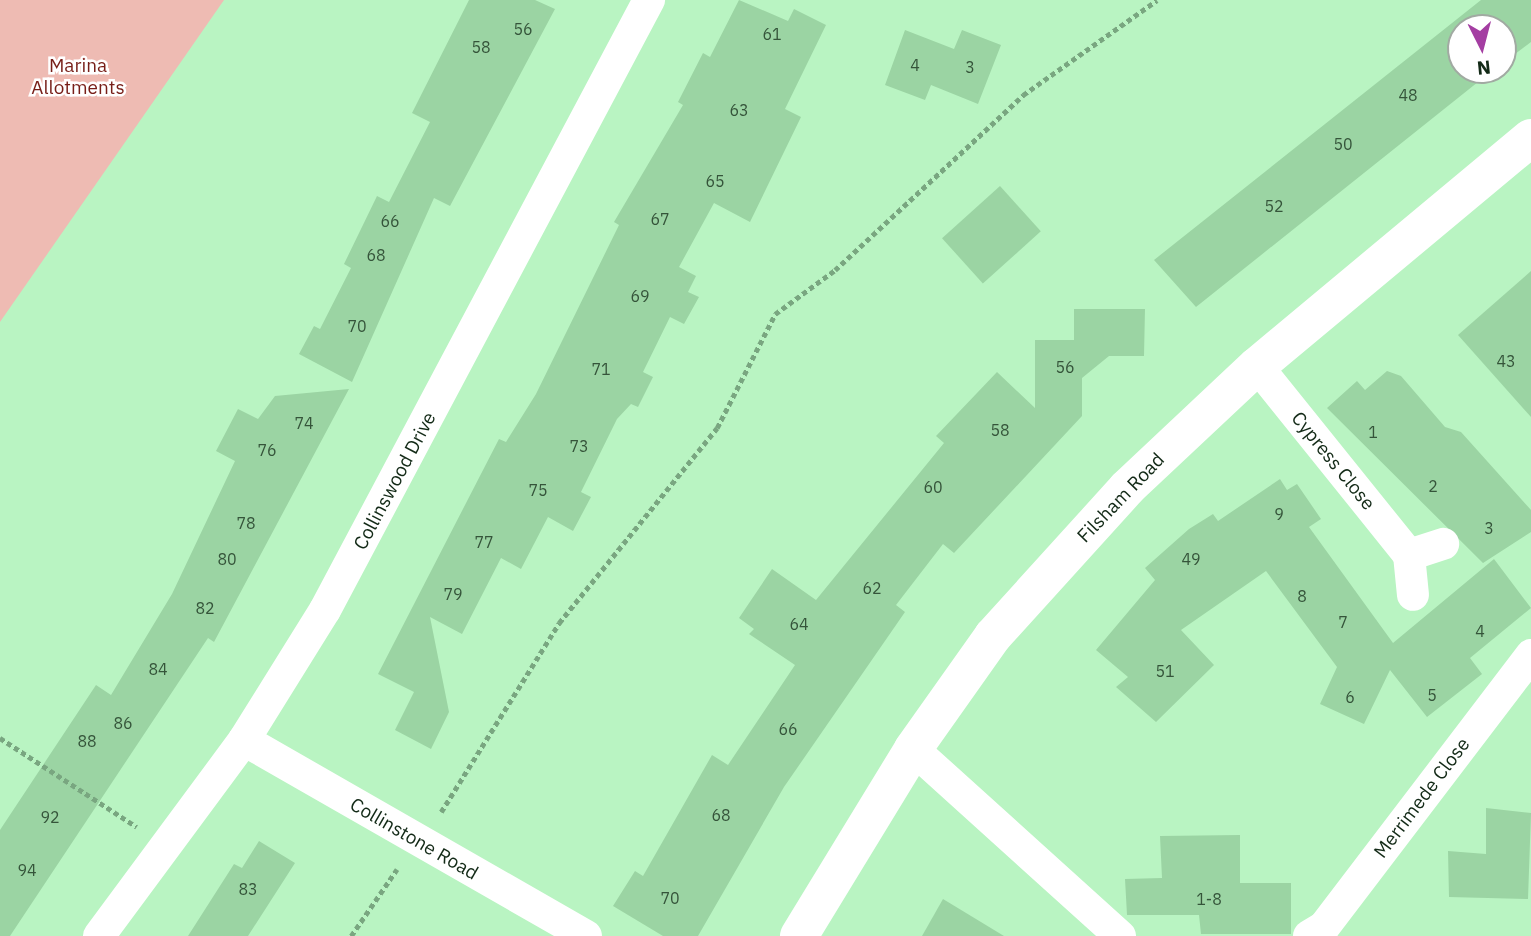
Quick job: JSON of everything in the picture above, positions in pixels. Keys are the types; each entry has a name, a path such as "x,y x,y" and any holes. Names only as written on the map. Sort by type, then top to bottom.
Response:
{"street":[{"name":"Collinswood Drive","path":"99,936 244,740 332,598 649,0"},
{"name":"Filsham Road","path":"799,936 913,749 993,636 1127,488 1257,366 1527,150"},
{"name":"Cypress Close","path":"1257,366 1409,555"},
{"path":"1413,595 1409,555 1443,544"},
{"name":"Merrimede Close","path":"1309,936 1324,927 1531,655"},
{"name":"Collinstone Road","path":"244,740 586,936"},
{"path":"913,749 1120,936"}],"path":[{"path":"351,936 419,842 559,623 717,428 775,313 835,270 1023,95 1157,0"},
{"path":"0,738 165,844"}],"green space":[{"name":"Marina Allotments","path":"0,0 224,0 0,322"}],"building":[{"path":"469,0 535,0 555,9 450,206 434,198 352,382 299,354 314,326 320,329 351,268 344,264 377,196 389,202 430,122 412,113"},
{"path":"739,0 788,21 794,9 826,25 785,109 801,117 750,222 714,203 679,267 696,276 688,292 699,297 684,324 670,317 643,372 653,377 638,407 631,404 617,419 581,492 591,497 573,531 548,517 521,569 501,558 462,634 430,617 449,712 431,749 395,730 414,692 378,674 499,439 506,442 536,394 619,225 614,222 683,105 678,102 703,53 710,57"},
{"path":"1481,0 1531,0 1531,42 1517,52 1517,14 1463,14"},
{"path":"1447,27 1447,84 1475,84 1196,307 1154,260"},
{"path":"905,30 954,49 962,30 1001,45 978,104 931,85 925,100 885,85"},
{"path":"1000,186 1041,231 983,284 942,238"},
{"path":"1531,271 1531,417 1458,335"},
{"path":"1074,309 1145,309 1144,356 1109,356 1082,378 1082,416 954,553 943,544 896,605 905,612 784,787 698,936 663,936 613,906 635,871 643,876 712,755 728,765 795,665 749,634 754,629 739,618 772,569 816,600 944,443 936,436 997,372 1035,408 1035,340 1074,340"},
{"path":"1387,371 1401,376 1445,427 1461,432 1531,510 1531,532 1483,563 1327,408 1357,381 1365,390"},
{"path":"349,389 214,642 208,638 10,936 0,936 0,830 96,685 111,695 172,594 235,461 216,451 238,409 258,419 275,396"},
{"path":"1280,479 1287,490 1297,484 1321,519 1309,527 1393,643 1494,559 1531,608 1470,658 1482,674 1427,717 1390,670 1364,724 1320,704 1337,667 1266,571 1181,630 1214,665 1156,722 1116,687 1128,677 1096,650 1155,580 1145,568 1189,529 1213,514 1218,521"},
{"path":"1486,808 1531,813 1528,899 1449,897 1448,851 1486,854"},
{"path":"1240,835 1240,883 1291,883 1291,934 1201,934 1199,915 1127,915 1125,879 1162,878 1160,836"},
{"path":"259,841 295,863 248,936 188,936 234,864 242,868"},
{"path":"943,899 1004,936 922,936"}]}
